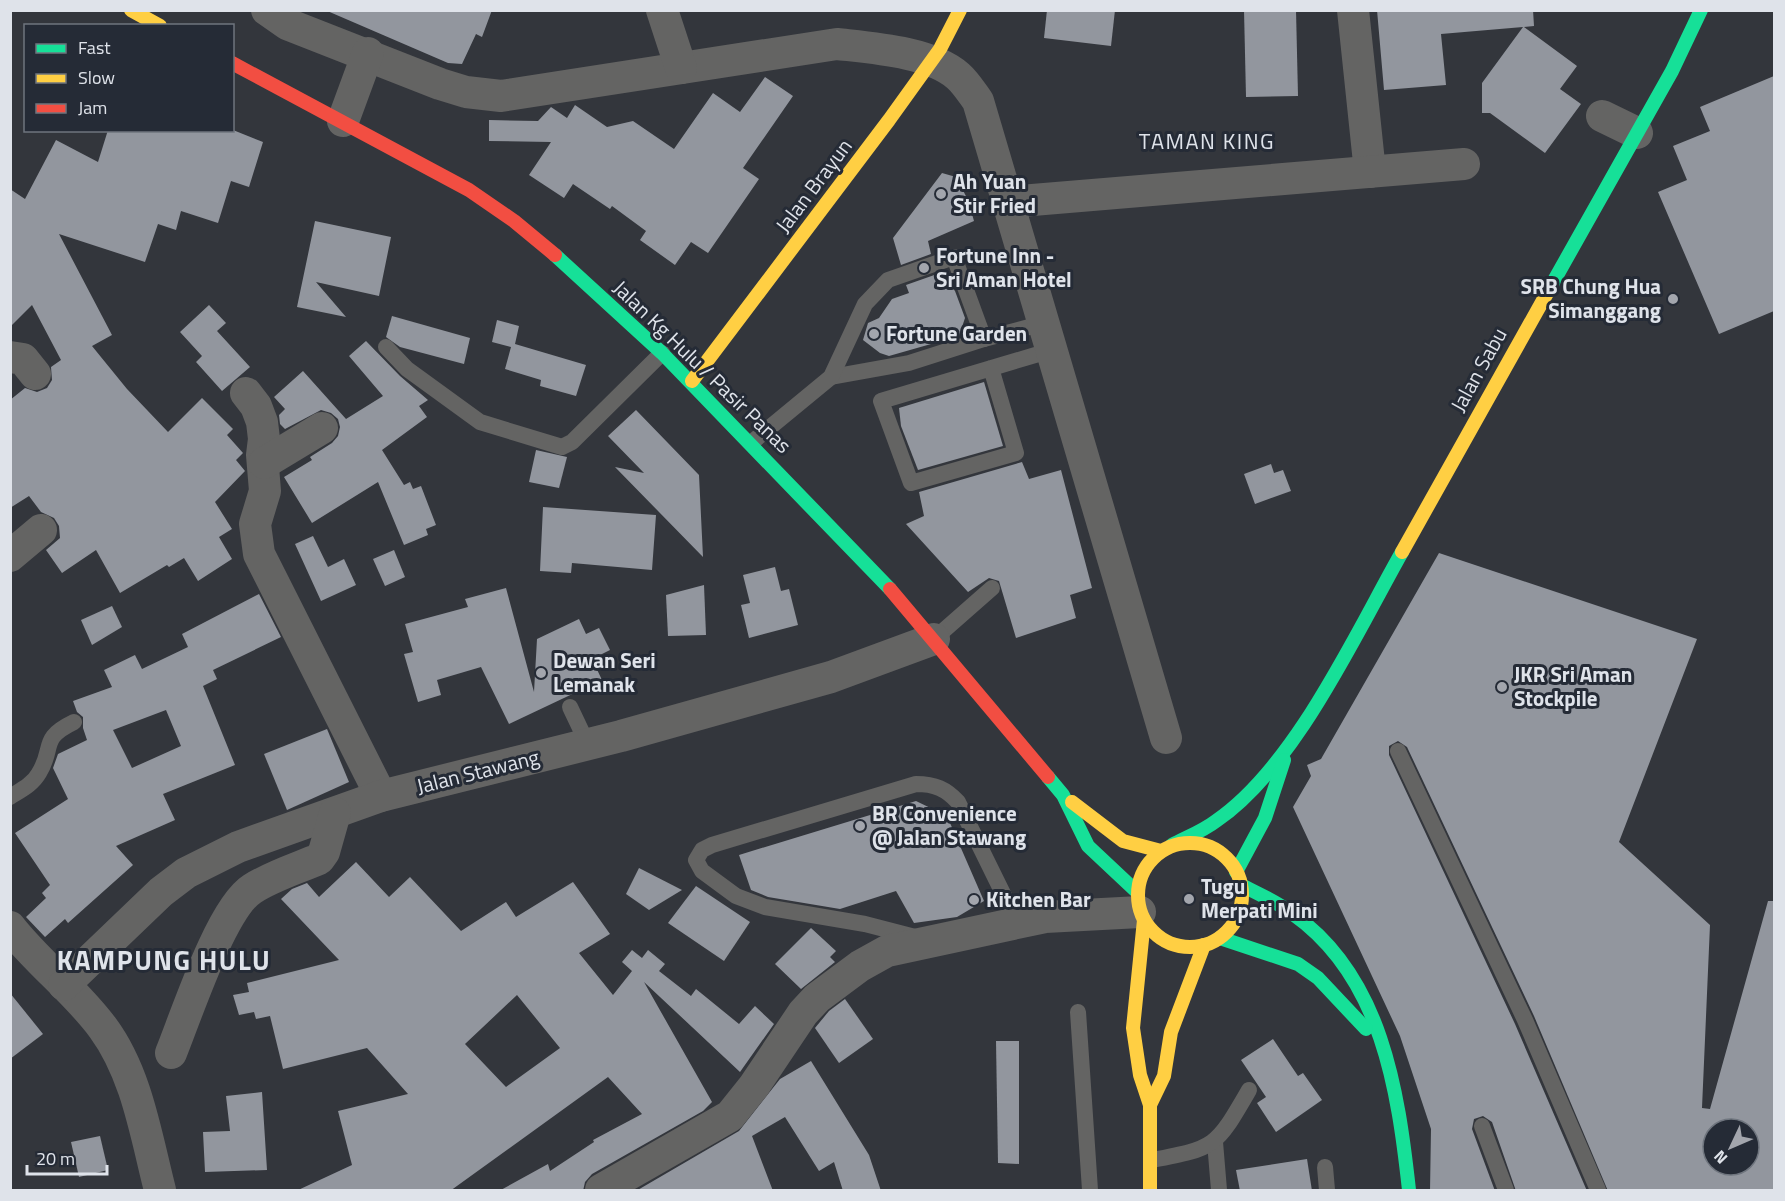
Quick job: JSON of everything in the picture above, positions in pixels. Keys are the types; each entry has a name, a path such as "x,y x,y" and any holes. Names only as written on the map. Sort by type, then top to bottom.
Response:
{"main road":[{"path":"131,10 156,24"},
{"name":"Jalan Brayun","path":"692,381 931,62 960,10"},
{"name":"Jalan Sabu","path":"1288,747 1313,709 1672,71 1701,10"},
{"name":"Jalan Kg Hulu / Pasir Panas","path":"234,64 469,190 514,222 692,381 862,558 934,639 1063,795"},
{"path":"1150,1191 1152,1160 1150,1105 1140,1075 1133,1028 1141,876 1149,862 1167,848 1223,815 1288,747"},
{"path":"1063,795 1088,846 1140,908 1155,934 1170,944 1187,947 1204,945 1220,938 1231,928 1238,914 1242,900 1239,878 1265,818 1288,747"},
{"path":"1063,795 1094,823 1129,846 1147,851 1202,844 1222,854 1239,878 1298,918 1344,966 1362,993 1380,1030 1401,1109 1409,1191"},
{"path":"1220,938 1298,964 1318,978 1368,1032 1390,1065"},
{"path":"1150,1105 1164,1076 1171,1032 1204,945"}],"street":[{"path":"267,10 287,24 466,92 501,96 837,44 883,50 931,62 957,74 978,101 1166,738"},
{"path":"662,10 681,68"},
{"path":"1353,10 1370,172"},
{"path":"343,121 368,53"},
{"path":"1602,116 1637,133"},
{"path":"1008,202 1464,164"},
{"path":"246,393 256,406 262,422 265,491 255,524 259,554 381,796"},
{"path":"264,464 322,428"},
{"path":"10,556 41,530"},
{"name":"Jalan Stawang","path":"64,985 161,892 186,873 238,848 381,796 588,745 831,677 934,639"},
{"path":"171,1053 219,938 236,904 251,889 319,859 324,852 335,813"},
{"path":"601,1191 730,1116 817,998 860,966 887,951 927,940 1045,917 1140,908"},
{"path":"10,927 29,951 102,1027 118,1052 131,1084 160,1191"}],"lane":[{"path":"751,443 831,377 866,304 888,280 954,257 984,339"},
{"path":"831,377 909,363 984,339 1048,337"},
{"path":"991,368 1016,453 911,483 881,401 991,368 1048,337"},
{"path":"386,347 406,369 480,422 562,447 572,442 662,353"},
{"path":"934,639 992,588"},
{"path":"570,707 588,745"},
{"path":"10,797 34,781 40,771 49,740 60,729 74,722"},
{"path":"1398,751 1525,1020 1598,1191"},
{"path":"927,940 865,924 765,907 736,896 702,871 696,860 698,854 712,845 741,836 916,784 931,784 942,788 958,802 1017,922"},
{"path":"1078,1012 1090,1191"},
{"path":"1152,1160 1201,1151 1215,1142 1249,1090"},
{"path":"1482,1126 1506,1191"},
{"path":"1215,1142 1219,1191"},
{"path":"1325,1167 1328,1191"}],"building":[{"path":"325,10 492,10 482,37 476,34 462,64 448,63"},
{"path":"1047,10 1115,10 1111,46 1044,38"},
{"path":"1244,10 1296,10 1298,96 1246,97"},
{"path":"1377,10 1533,10 1534,26 1524,27 1577,66 1560,89 1581,104 1545,153 1490,113 1482,113 1482,83 1523,27 1441,34 1446,85 1384,90"},
{"path":"1774,76 1774,311 1719,334 1658,192 1687,180 1673,146 1710,131 1700,107"},
{"path":"765,77 793,96 743,168 759,179 708,253 691,242 675,265 640,240 646,231 612,206 610,209 573,184 564,198 529,175 551,142 489,141 489,120 538,121 551,107 567,118 575,105 607,127 633,121 674,149 713,93 740,112"},
{"path":"234,130 263,142 249,187 231,181 218,223 181,211 176,230 158,224 145,262 59,234 112,335 92,346 127,389 168,432 202,398 233,429 227,435 243,453 236,460 245,471 215,502 232,529 219,537 232,559 198,581 184,558 169,567 167,565 120,593 96,550 62,573 46,550 60,538 59,526 54,518 41,512 29,496 10,508 10,400 25,388 37,392 47,388 52,380 51,367 61,360 32,305 10,327 10,189 25,199 56,140 98,162 107,132"},
{"path":"942,173 956,177 968,200 974,221 928,241 931,254 901,265 893,238"},
{"path":"315,221 391,237 379,296 316,282 346,317 297,307"},
{"path":"940,273 955,291 965,318 959,336 889,356 880,353 863,340 868,323 879,318 892,299 909,293 906,285"},
{"path":"209,305 226,323 217,331 250,367 222,391 196,362 202,356 180,332"},
{"path":"392,316 470,338 464,364 400,347 386,337"},
{"path":"497,320 519,326 515,344 586,365 576,396 540,386 541,380 505,369 511,347 492,342"},
{"path":"366,341 400,376 428,400 419,406 427,417 382,450 404,485 410,482 413,489 421,486 436,525 426,529 428,535 404,545 378,482 312,523 284,477 312,460 310,457 332,443 338,436 340,427 338,419 331,413 321,410 285,429 280,424 279,415 285,409 274,397 303,371 346,419 383,396 349,356"},
{"path":"984,382 1003,446 918,470 901,426 899,408"},
{"path":"636,410 699,475 703,557 615,467 644,473 608,436"},
{"path":"536,450 567,457 559,488 529,482"},
{"path":"1022,462 1029,479 1061,470 1092,588 1070,595 1076,618 1016,638 999,581 989,578 968,592 906,524 924,516 919,492"},
{"path":"1271,464 1274,473 1283,470 1291,491 1255,504 1244,474"},
{"path":"543,507 656,515 652,570 572,563 571,573 540,571"},
{"path":"313,536 328,567 344,559 356,585 321,601 295,544"},
{"path":"394,550 405,577 385,586 373,559"},
{"path":"1439,553 1697,639 1619,842 1710,925 1702,1108 1710,1109 1768,901 1774,901 1774,1191 1608,1191 1534,1016 1407,747 1398,741 1389,746 1389,755 1515,1024 1587,1191 1516,1191 1492,1122 1483,1116 1474,1119 1472,1129 1495,1191 1430,1191 1431,1129 1400,1036 1293,807 1311,776 1307,765 1321,759"},
{"path":"775,567 781,591 789,589 798,625 749,638 741,605 750,603 743,575"},
{"path":"704,585 706,635 668,636 666,595"},
{"path":"506,588 534,692 537,639 579,619 586,634 599,628 610,650 592,659 602,680 509,724 481,667 437,680 441,695 418,702 404,654 413,652 405,624 468,607 465,599"},
{"path":"259,594 281,637 213,670 217,679 203,686 235,765 163,794 175,820 116,846 133,865 68,923 65,919 45,937 26,917 46,898 42,893 50,885 15,833 68,799 53,768 58,754 87,740 83,728 83,717 77,712 73,701 112,687 104,670 135,655 142,669 188,647 182,634","holes":["166,710 181,746 132,768 113,730"]},
{"path":"112,606 122,627 92,645 81,620"},
{"path":"327,729 349,782 287,810 264,754"},
{"path":"916,801 947,816 984,901 957,917 914,923 896,891 840,909 768,897 751,890 739,855"},
{"path":"356,862 389,897 410,877 461,931 506,902 516,917 573,882 610,934 579,953 613,995 632,971 622,962 632,950 642,958 648,950 665,964 659,971 691,996 696,989 739,1024 755,1006 774,1024 740,1072 644,982 712,1102 703,1111 592,1174 585,1182 583,1191 499,1191 548,1164 550,1171 594,1142 593,1140 642,1114 608,1077 450,1191 296,1191 352,1165 338,1111 408,1094 367,1048 283,1069 270,1016 256,1019 254,1012 239,1015 233,995 249,992 247,983 339,960 281,899 292,889 307,883 319,897","holes":["517,995 560,1048 506,1087 465,1044"]},
{"path":"639,868 682,890 649,910 626,894"},
{"path":"696,886 750,922 724,961 668,923"},
{"path":"811,928 836,951 830,957 835,962 801,989 775,964"},
{"path":"10,993 43,1034 10,1059"},
{"path":"845,999 873,1039 839,1063 815,1028 829,1011"},
{"path":"1273,1039 1298,1076 1303,1073 1322,1100 1276,1132 1257,1103 1266,1097 1241,1060"},
{"path":"996,1041 1019,1041 1019,1164 998,1163"},
{"path":"811,1061 869,1155 881,1191 843,1191 834,1162 819,1171 785,1117 752,1136 773,1191 636,1191 739,1131 780,1079"},
{"path":"262,1092 267,1170 205,1172 203,1132 230,1131 226,1096"},
{"path":"100,1136 108,1170 79,1177 71,1142"},
{"path":"1307,1159 1312,1191 1240,1191 1236,1170"}],"traffic: fast":[{"path":"1551,286 1672,71 1701,10"},
{"path":"555,255 662,353 890,589"},
{"path":"1172,845 1216,821 1245,797 1272,768 1321,697 1402,552"},
{"path":"1236,872 1265,818 1284,760"},
{"path":"1048,777 1063,795 1088,846 1137,892"},
{"path":"1241,885 1293,914 1323,940 1347,970 1366,1003 1391,1075 1405,1152 1409,1190"},
{"path":"1220,938 1298,964 1318,978 1366,1029"}],"traffic: slow":[{"path":"131,10 156,24"},
{"path":"692,381 889,120 940,49 960,10"},
{"path":"1402,552 1551,286"},
{"path":"1072,802 1123,841 1161,851"},
{"path":"1190,843 1210,847 1227,858 1238,875 1242,895 1238,915 1227,932 1210,943 1190,947 1170,943 1153,932 1142,915 1138,895 1142,875 1153,858 1170,847 1190,843"},
{"path":"1144,920 1133,1028 1140,1075 1150,1105 1150,1190"},
{"path":"1150,1105 1164,1076 1171,1032 1204,945"}],"traffic: jam":[{"path":"234,64 469,190 514,221 555,255"},
{"path":"890,589 1048,777"}],"place":[{"name":"Ah Yuan Stir Fried","path":"941,194"},
{"name":"Fortune Inn - Sri Aman Hotel","path":"924,268"},
{"name":"SRB Chung Hua Simanggang","path":"1673,299"},
{"name":"Fortune Garden","path":"874,334"},
{"name":"Dewan Seri Lemanak","path":"541,673"},
{"name":"JKR Sri Aman Stockpile","path":"1502,687"},
{"name":"BR Convenience @ Jalan Stawang","path":"860,826"},
{"name":"Tugu Merpati Mini","path":"1189,899"},
{"name":"Kitchen Bar","path":"974,900"}],"district":[{"name":"TAMAN KING","path":"1207,141"},
{"name":"KAMPUNG HULU","path":"164,961"}]}
